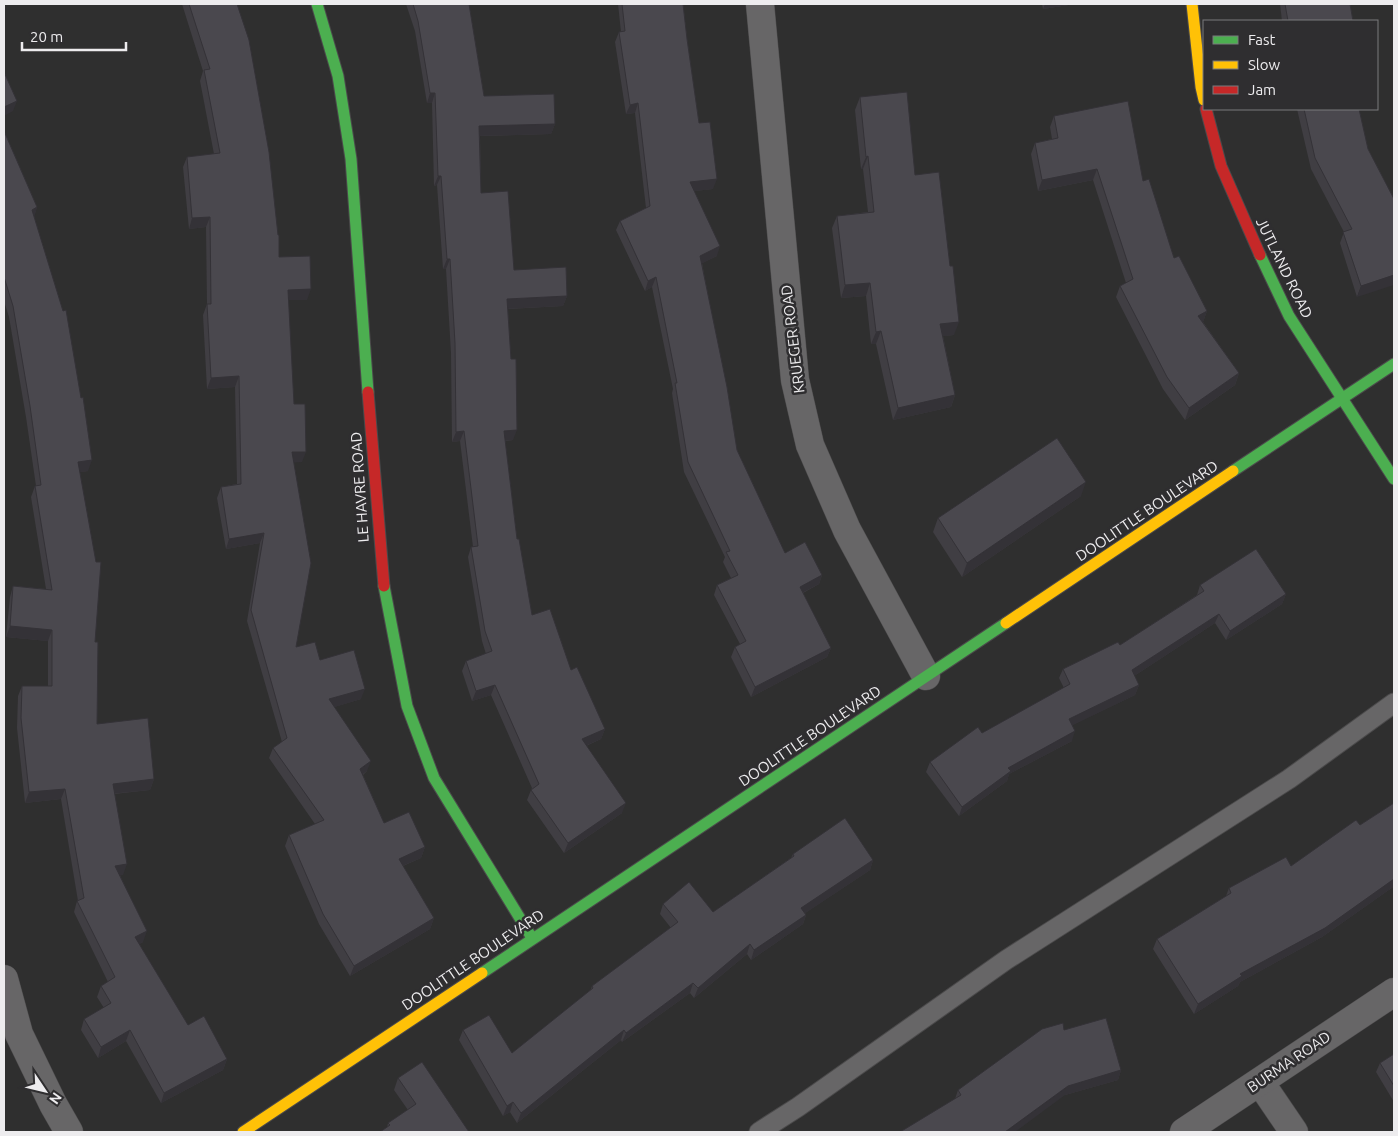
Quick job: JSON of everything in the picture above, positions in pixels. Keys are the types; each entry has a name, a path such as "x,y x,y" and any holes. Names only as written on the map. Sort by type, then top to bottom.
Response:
{"street":[{"name":"LE HAVRE ROAD","path":"317,4 338,76 351,160 382,576 406,706 434,778 532,938"},
{"name":"KRUEGER ROAD","path":"760,4 795,380 810,445 847,530 926,676"},
{"path":"1192,4 1203,96"},
{"name":"JUTLAND ROAD","path":"1206,110 1221,166 1288,316 1344,398 1394,478"},
{"name":"DOOLITTLE BOULEVARD","path":"243,1132 1394,364"},
{"path":"4,979 19,1034 53,1104 69,1132"},
{"name":"BURMA ROAD","path":"1184,1132 1394,992"},
{"path":"1260,1082 1294,1132"}],"lane":[{"path":"759,1132 798,1107 1006,960 1289,779 1394,703"}],"building":[{"path":"189,4 237,4 249,40 269,152 279,235 279,257 310,256 311,289 288,290 294,404 305,404 306,452 292,452 311,563 296,647 315,642 320,660 354,650 365,689 329,699 371,761 360,769 384,823 409,812 425,847 399,859 434,918 354,966 323,914 289,835 324,820 273,748 287,738 251,610 264,533 229,539 221,487 241,484 239,376 211,378 207,304 211,304 210,217 192,218 187,157 220,153 204,70 210,69"},
{"path":"413,4 469,4 484,96 554,94 555,124 479,126 481,193 508,191 514,270 566,267 567,296 507,299 511,359 516,359 517,430 504,431 517,539 519,539 532,615 550,609 571,670 577,667 605,729 582,739 626,803 568,843 531,790 539,784 495,685 476,691 466,661 492,651 485,631 471,547 478,546 464,431 456,432 455,343 450,259 447,259 441,176 438,176 435,93 430,93 418,21"},
{"path":"622,4 683,4 699,123 710,122 717,179 690,182 720,246 700,256 727,387 737,450 785,553 805,542 822,575 800,587 831,648 755,687 735,647 746,641 717,585 738,575 726,552 730,551 688,462 675,383 677,383 656,277 648,281 620,221 650,206 638,103 630,105 619,32 625,31"},
{"path":"1285,4 1350,4 1353,20 1288,20"},
{"path":"4,72 17,101 4,107"},
{"path":"907,92 915,175 939,172 950,266 953,266 959,322 940,324 955,395 898,408 881,331 876,332 870,283 845,285 837,216 874,212 860,97"},
{"path":"1128,101 1143,181 1149,179 1174,258 1179,256 1207,311 1198,316 1239,373 1189,408 1167,377 1120,286 1133,279 1097,169 1042,180 1035,143 1058,138 1054,116"},
{"path":"1304,110 1359,110 1368,149 1394,199 1394,275 1361,286 1343,232 1352,229 1315,158"},
{"path":"4,131 37,207 32,210 63,311 66,310 81,398 83,397 92,460 78,462 96,562 101,562 95,642 98,642 97,724 148,718 154,779 113,784 127,864 115,866 147,931 135,937 188,1025 204,1016 227,1059 164,1093 130,1030 101,1047 84,1019 111,1003 101,986 115,977 77,901 84,898 65,789 29,792 21,718 22,686 52,686 52,630 10,626 13,586 52,590 35,486 41,485 30,406 13,306 4,277"},
{"path":"1057,438 1086,482 967,563 938,518"},
{"path":"1256,549 1286,594 1230,631 1219,614 1132,670 1139,685 1069,719 1075,731 1008,768 1011,771 962,807 930,762 978,727 982,733 1070,684 1063,669 1118,642 1120,645 1204,591 1200,585"},
{"path":"1394,803 1394,879 1325,928 1240,974 1242,976 1198,1004 1157,939 1231,893 1229,888 1286,857 1291,866 1356,820 1360,825"},
{"path":"845,818 873,860 801,908 806,915 754,950 750,944 698,988 693,983 626,1033 624,1030 521,1113 513,1102 507,1106 463,1030 489,1015 512,1053 593,988 592,986 678,922 663,904 689,882 713,912"},
{"path":"1106,1018 1121,1070 1068,1086 1005,1132 900,1132 961,1095 958,1090 1042,1029 1063,1023 1064,1030"},
{"path":"1394,1054 1394,1086 1380,1063"},
{"path":"422,1062 469,1132 380,1132 390,1125 388,1123 416,1104 398,1078"}],"traffic: fast":[{"path":"317,4 338,76 351,159 368,392"},
{"path":"1260,255 1289,316 1394,479"},
{"path":"1233,471 1394,364"},
{"path":"384,586 407,706 434,778 532,938"},
{"path":"482,973 1006,623"}],"traffic: slow":[{"path":"1192,4 1203,96"},
{"path":"1006,623 1233,471"},
{"path":"243,1132 482,973"}],"traffic: jam":[{"path":"1206,110 1221,166 1260,255"},
{"path":"368,392 384,586"}]}
